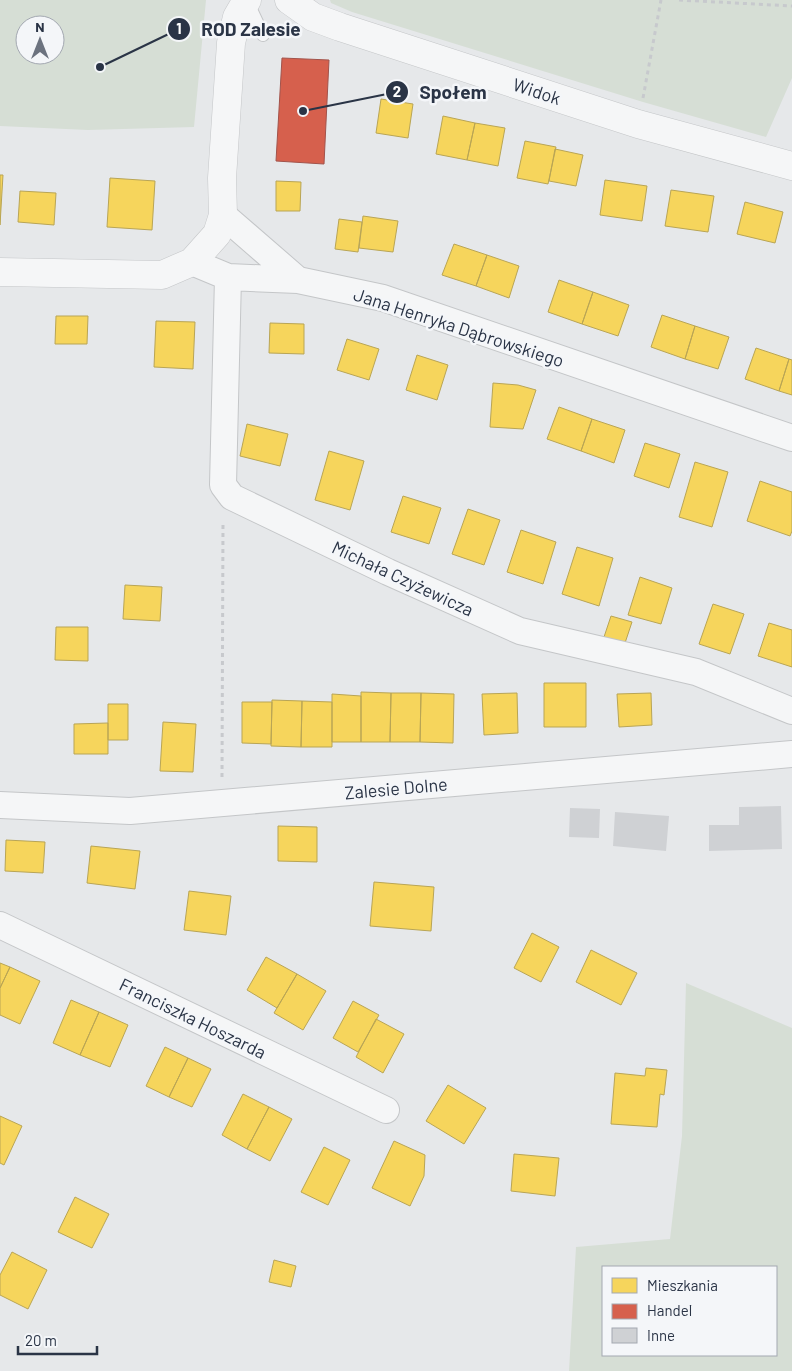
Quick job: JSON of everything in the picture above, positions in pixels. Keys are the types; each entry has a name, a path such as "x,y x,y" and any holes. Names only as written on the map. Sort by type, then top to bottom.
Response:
{"street":[{"path":"0,272 162,274 192,262 217,234 223,215 222,178 231,44 237,16 247,0"},
{"name":"Widok","path":"289,0 313,17 359,33 638,124 792,166"},
{"path":"223,215 298,280"},
{"name":"Jana Henryka Dąbrowskiego","path":"192,262 228,277 298,280 383,298 792,438"},
{"path":"223,485 228,277"},
{"name":"Michała Czyżewicza","path":"223,485 232,497 388,572 520,631 696,672 792,711"},
{"name":"Zalesie Dolne","path":"0,805 130,811 792,754"},
{"name":"Franciszka Hoszarda","path":"0,925 386,1110"}],"lane":[{"path":"247,0 263,35"}],"path":[{"path":"643,102 661,0"},
{"path":"678,0 792,6"},
{"path":"222,803 223,485"}],"shaded area":[{"path":"0,0 206,0 194,127 88,130 0,126"},
{"path":"330,0 792,0 792,78 766,137 643,102 352,12 331,3"},
{"path":"686,983 792,1028 792,1371 569,1371 576,1247 670,1239 682,1136"}],"building: Mieszkania":[{"path":"381,99 413,104 408,138 376,133"},
{"path":"443,116 475,123 467,160 436,154"},
{"path":"475,123 505,128 498,166 467,160"},
{"path":"525,141 556,147 548,184 517,178"},
{"path":"555,149 583,155 576,186 549,181"},
{"path":"0,175 3,175 0,225"},
{"path":"110,178 155,181 152,230 107,227"},
{"path":"605,180 647,186 642,221 600,215"},
{"path":"276,181 301,182 300,211 276,211"},
{"path":"671,190 714,196 708,232 665,226"},
{"path":"20,191 56,193 54,225 18,222"},
{"path":"745,202 783,212 775,243 737,234"},
{"path":"363,216 398,221 393,252 359,248"},
{"path":"339,219 362,222 358,252 335,249"},
{"path":"454,244 487,255 476,286 442,275"},
{"path":"487,255 519,266 509,298 476,286"},
{"path":"559,280 593,292 582,324 548,312"},
{"path":"593,292 629,305 618,336 582,324"},
{"path":"662,315 695,326 685,359 651,347"},
{"path":"56,316 88,316 87,344 55,344"},
{"path":"156,321 195,322 193,369 154,367"},
{"path":"270,323 304,324 304,354 269,353"},
{"path":"695,326 729,337 718,369 685,359"},
{"path":"347,339 379,349 369,380 337,370"},
{"path":"756,348 789,359 779,391 745,379"},
{"path":"417,355 448,365 437,400 406,390"},
{"path":"789,359 792,360 792,395 779,391"},
{"path":"493,383 518,385 536,390 523,429 490,427"},
{"path":"559,407 592,419 581,451 547,439"},
{"path":"592,419 625,430 614,463 581,451"},
{"path":"247,424 288,434 280,466 240,456"},
{"path":"645,443 680,454 669,488 634,476"},
{"path":"329,451 364,461 350,510 315,500"},
{"path":"695,462 728,472 712,527 679,517"},
{"path":"760,481 792,492 792,531 790,536 747,521"},
{"path":"403,496 441,508 429,544 391,532"},
{"path":"468,509 500,520 484,565 452,554"},
{"path":"521,530 556,542 543,584 507,572"},
{"path":"577,547 613,558 599,606 562,594"},
{"path":"640,577 672,588 661,624 628,615"},
{"path":"125,585 162,587 160,621 123,619"},
{"path":"713,604 744,614 730,654 699,644"},
{"path":"611,616 632,622 624,646 603,640"},
{"path":"769,623 792,630 792,667 758,656"},
{"path":"56,627 88,627 88,661 55,660"},
{"path":"544,683 586,683 586,727 544,727"},
{"path":"361,692 391,693 390,742 361,742"},
{"path":"391,693 421,693 420,742 390,742"},
{"path":"421,693 454,694 453,743 420,742"},
{"path":"517,693 518,733 484,735 482,694"},
{"path":"651,693 652,725 619,727 617,694"},
{"path":"332,694 361,696 361,742 332,742"},
{"path":"272,700 302,701 301,747 271,746"},
{"path":"302,701 332,702 332,747 301,747"},
{"path":"242,702 272,702 271,744 242,743"},
{"path":"108,704 128,704 128,740 108,740"},
{"path":"163,722 196,724 193,772 160,771"},
{"path":"108,723 108,754 74,754 74,724"},
{"path":"278,826 317,827 317,862 278,861"},
{"path":"6,840 45,842 43,873 5,871"},
{"path":"91,846 140,851 135,889 87,883"},
{"path":"374,882 434,887 431,931 370,926"},
{"path":"189,891 231,896 226,935 184,930"},
{"path":"532,933 559,947 541,982 514,968"},
{"path":"591,950 637,973 621,1005 576,982"},
{"path":"266,957 297,974 277,1008 247,990"},
{"path":"0,963 10,967 0,988"},
{"path":"10,967 40,981 20,1024 0,1015 0,988"},
{"path":"297,974 326,991 303,1030 274,1013"},
{"path":"71,1000 99,1012 80,1055 53,1043"},
{"path":"353,1001 379,1015 358,1052 333,1038"},
{"path":"99,1012 128,1025 110,1067 80,1055"},
{"path":"376,1019 404,1034 383,1073 356,1057"},
{"path":"165,1047 188,1058 169,1097 146,1086"},
{"path":"188,1058 211,1069 192,1107 169,1097"},
{"path":"646,1068 667,1070 664,1095 660,1094 657,1127 611,1124 615,1073 645,1076"},
{"path":"448,1085 486,1108 464,1144 426,1121"},
{"path":"243,1094 269,1107 247,1149 222,1135"},
{"path":"269,1107 292,1119 270,1161 247,1149"},
{"path":"0,1116 22,1126 4,1165 0,1163"},
{"path":"394,1141 425,1155 424,1176 410,1206 372,1188"},
{"path":"324,1147 350,1160 328,1205 301,1192"},
{"path":"514,1154 559,1158 555,1196 511,1191"},
{"path":"75,1197 109,1214 92,1248 58,1232"},
{"path":"12,1252 47,1270 28,1309 0,1295 0,1275"},
{"path":"274,1260 296,1266 291,1287 269,1282"}],"building: Handel":[{"path":"282,58 329,60 324,164 276,161"}],"building: Inne":[{"path":"781,806 782,849 709,851 709,825 739,825 739,807"},
{"path":"570,808 600,809 599,838 569,837"},
{"path":"615,812 669,816 666,851 613,846"}],"place":[{"name":"ROD Zalesie","path":"100,67"},
{"name":"Społem","path":"303,111"}]}
